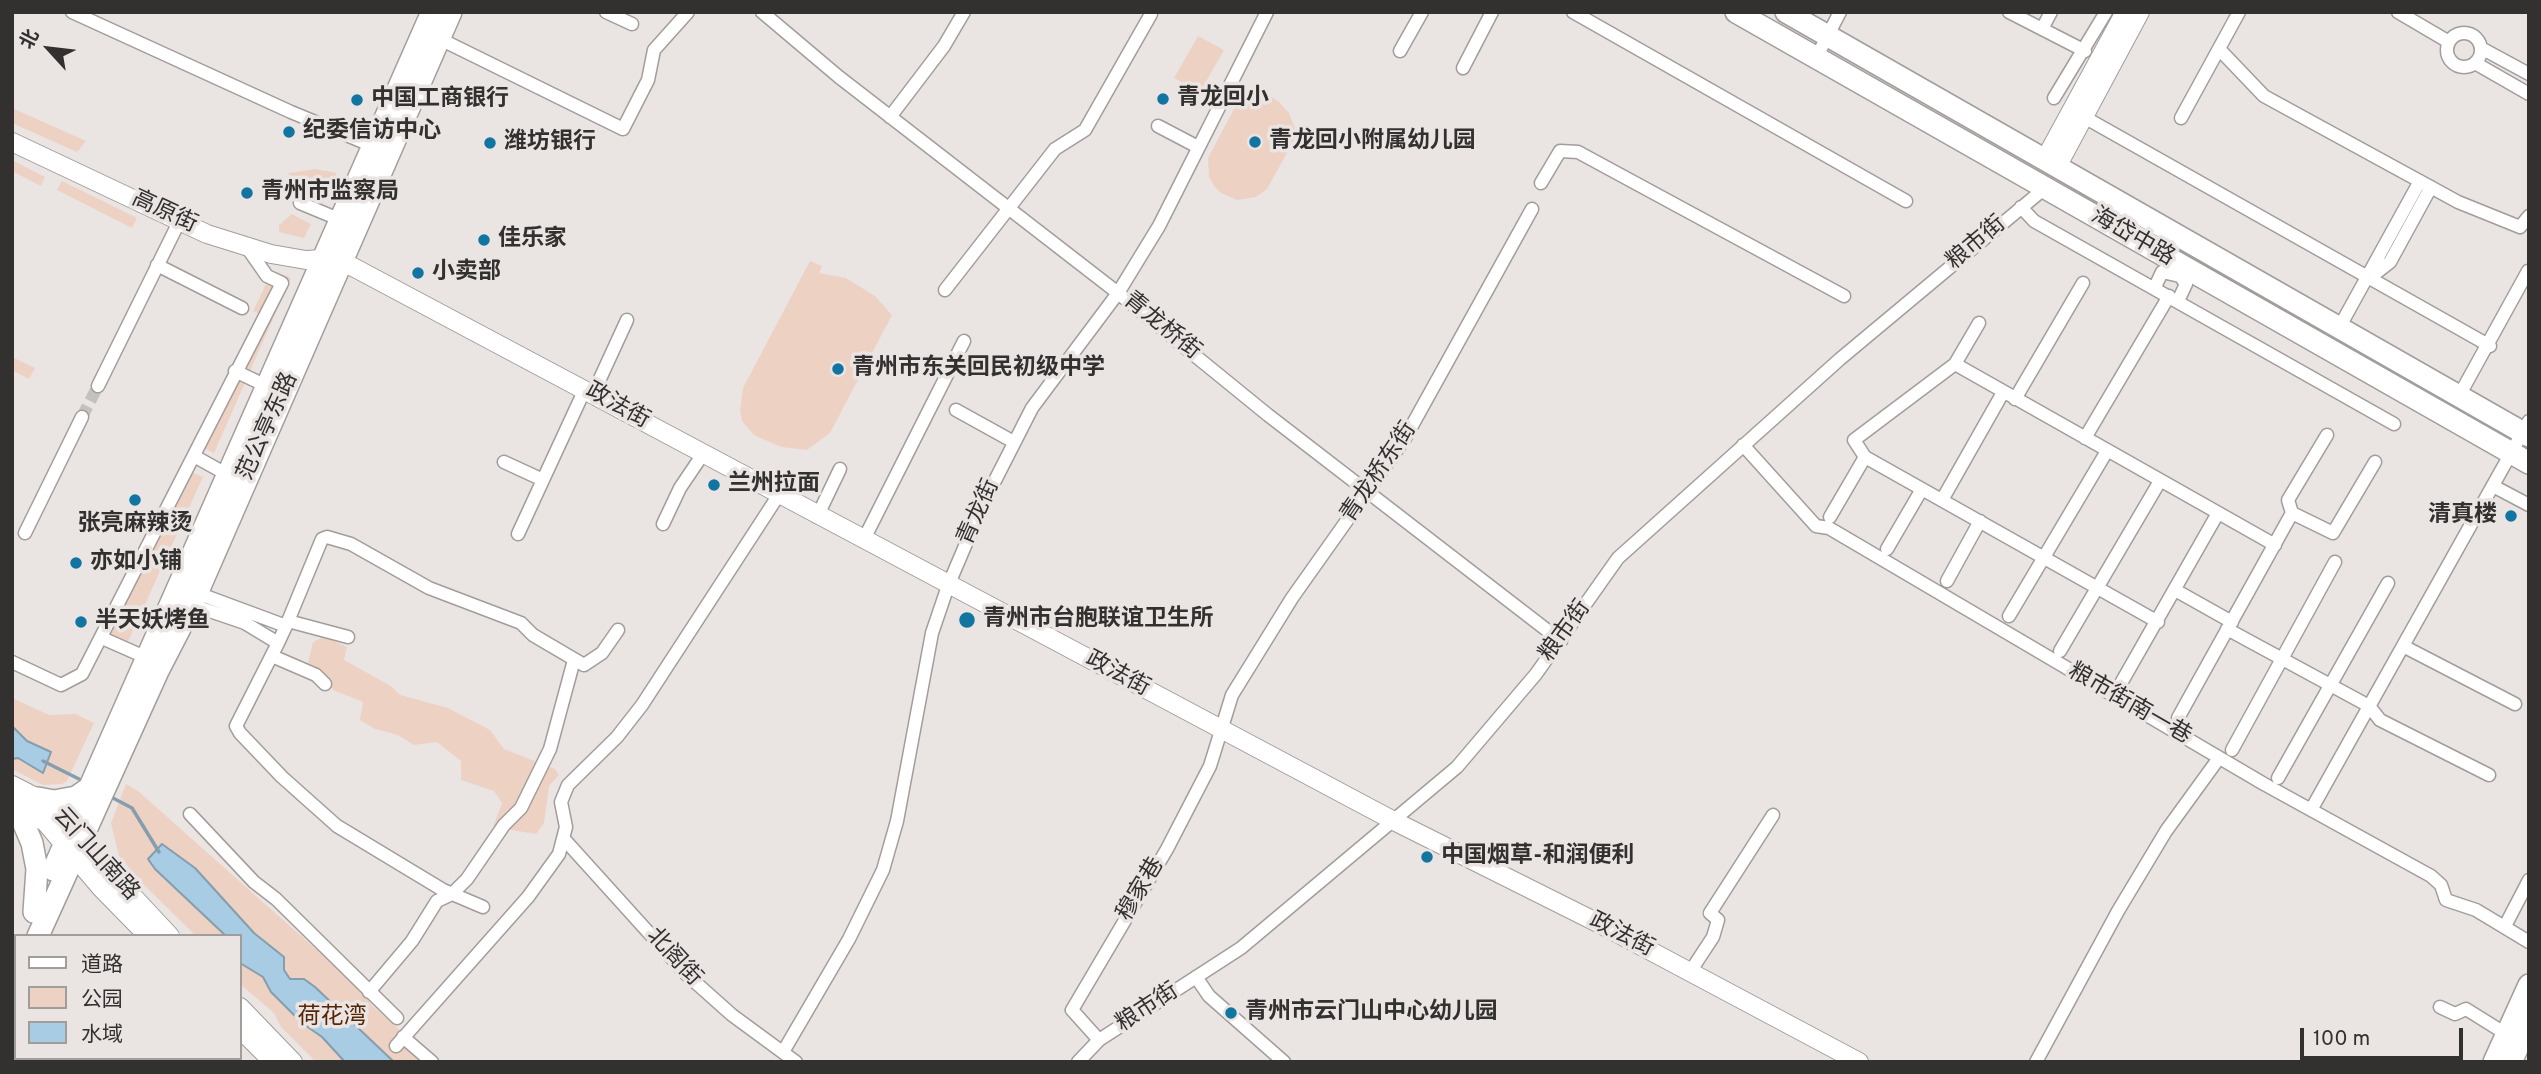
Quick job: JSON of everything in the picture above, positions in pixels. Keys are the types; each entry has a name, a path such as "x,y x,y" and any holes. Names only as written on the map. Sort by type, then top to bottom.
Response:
{"main road":[{"name":"范公亭东路","path":"148,664 194,599 332,261 341,220 432,12"},
{"name":"范公亭东路","path":"73,842 228,475 451,12"},
{"name":"海岱中路","path":"1736,12 2045,188 2183,272 2520,458"},
{"name":"海岱中路","path":"1786,12 2459,396 2527,430"},
{"path":"38,798 54,801 94,794"},
{"path":"12,807 23,822 32,843 37,869 34,912"},
{"path":"25,934 73,842"},
{"path":"38,934 73,842"},
{"path":"2494,1062 2529,985"},
{"path":"2511,1062 2529,1023"}],"street":[{"path":"72,12 291,112 373,146"},
{"path":"606,12 632,24"},
{"path":"440,39 623,128 648,80 654,50 688,12"},
{"name":"青龙桥街","path":"762,12 890,117 1118,293 1368,493 1561,641"},
{"path":"890,117 944,46 964,12"},
{"name":"青龙街","path":"783,1052 849,939 883,870 897,821 932,634 948,586 1012,442 1044,389 1070,360 1118,293 1158,226 1268,12"},
{"path":"1400,51 1422,12"},
{"path":"1463,68 1492,12"},
{"path":"1573,12 1906,201"},
{"path":"1816,58 1840,12"},
{"path":"2009,12 2085,51"},
{"path":"2042,29 2051,12"},
{"path":"2054,98 2085,51 2106,12"},
{"path":"2051,162 2125,12"},
{"path":"2051,162 2084,117 2140,12"},
{"path":"2181,118 2239,12"},
{"path":"2398,12 2449,42"},
{"path":"945,290 1055,149 1085,130 1151,14"},
{"path":"2481,48 2475,63 2464,67 2453,63 2447,54 2449,42 2456,35 2467,33 2476,38 2481,48 2529,74"},
{"path":"2219,49 2264,96 2425,184 2505,223 2519,227 2529,216"},
{"path":"2475,63 2529,94"},
{"path":"2084,117 2490,346"},
{"path":"1158,126 1198,147"},
{"name":"高原街","path":"12,142 207,233 293,258 332,261"},
{"path":"1541,183 1560,151 1578,152 1844,296"},
{"path":"2339,328 2425,184"},
{"name":"粮市街","path":"1077,1062 1099,1040 1241,948 1457,767 1561,641 1618,558 1840,359 2045,188"},
{"path":"300,203 341,220"},
{"path":"2021,207 2034,221 2394,424"},
{"name":"青龙桥东街","path":"1222,730 1233,695 1264,640 1368,493 1427,402 1532,209"},
{"path":"98,386 180,220"},
{"path":"12,662 61,685 82,674 282,283 267,276 246,246"},
{"name":"政法街","path":"332,261 589,392 817,517 1859,1062"},
{"path":"158,265 242,308"},
{"path":"2459,396 2528,271"},
{"path":"2085,438 2173,298 2186,284 2183,272 2162,272 2155,288"},
{"path":"2015,398 2083,283"},
{"path":"518,534 543,480 627,320"},
{"path":"1979,323 1955,364 1854,440 1865,457 2158,622"},
{"path":"863,541 964,341"},
{"path":"1955,364 2275,545"},
{"path":"235,371 256,381"},
{"path":"1942,500 2001,396"},
{"path":"956,410 1012,442"},
{"path":"25,533 82,417"},
{"path":"2311,810 2493,486 2520,458 2527,430"},
{"path":"2178,718 2292,513 2288,500 2327,435"},
{"name":"粮市街南一巷","path":"1743,445 1816,526 1829,528 2219,758 2431,876 2441,885 2446,900 2476,910 2529,942"},
{"path":"2009,616 2107,451"},
{"path":"663,524 680,488 703,454"},
{"path":"194,457 228,475"},
{"path":"1830,517 1865,457"},
{"path":"504,462 543,480"},
{"path":"2292,513 2333,533 2375,462"},
{"path":"817,517 840,469"},
{"path":"2060,651 2160,481"},
{"path":"2493,486 2529,505"},
{"path":"1887,550 1922,489"},
{"path":"432,1062 400,1042 528,897 559,854 566,827 561,802 568,785 617,737 642,705 778,496"},
{"path":"2120,685 2218,513"},
{"path":"1947,581 1980,521"},
{"path":"483,907 452,894 337,826 282,777 236,726 287,624 322,539 327,537 351,544 429,588 521,623 533,635 584,665 602,653 618,630"},
{"path":"2232,750 2336,562"},
{"path":"2278,778 2388,583"},
{"path":"2175,590 2281,658 2369,706 2380,720 2489,775"},
{"path":"194,599 348,637"},
{"path":"194,599 246,623 278,643"},
{"path":"102,638 148,664"},
{"path":"2403,646 2515,704"},
{"path":"272,656 316,675 325,684"},
{"path":"369,992 412,941 437,901 452,894 467,879 504,825 521,808 550,749 574,660"},
{"name":"穆家巷","path":"1099,1040 1072,1010 1167,849 1210,766 1222,730"},
{"path":"2036,1062 2118,911 2166,831 2219,758"},
{"name":"云门山南路","path":"12,785 53,806 73,842 146,934"},
{"name":"云门山南路","path":"12,807 45,822 73,842 168,934"},
{"path":"190,814 254,883 276,898 303,929 397,1018"},
{"path":"1690,972 1713,937 1718,920 1710,913 1773,815"},
{"name":"北阁街","path":"564,839 686,974 732,1015 796,1062"},
{"path":"2505,926 2529,880"},
{"path":"1196,977 1209,996 1284,1062"},
{"path":"2440,1007 2455,1014 2466,1009 2506,1034"},
{"path":"242,1009 293,1062"},
{"path":"242,1031 273,1062"}],"green space":[{"path":"1198,36 1224,50 1200,92 1174,78"},
{"name":"青龙回小附属幼儿园","path":"1252,97 1271,97 1278,101 1289,113 1296,131 1294,140 1267,189 1256,197 1237,200 1221,193 1214,186 1209,177 1208,158 1234,109"},
{"path":"12,108 86,141 77,152 12,123"},
{"path":"12,160 45,177 41,186 12,171"},
{"path":"315,169 337,173 322,205 287,189 289,173"},
{"path":"62,181 137,218 132,228 57,190"},
{"path":"292,214 311,224 304,238 279,232 279,225"},
{"path":"810,261 822,266 819,273 846,278 875,296 892,315 830,433 807,450 781,447 754,435 742,421 740,411 743,388"},
{"path":"271,270 291,278 214,453 204,448 285,281 274,276"},
{"path":"266,284 273,286 260,314 253,311"},
{"path":"12,357 35,368 29,379 12,370"},
{"path":"191,472 203,477 125,648 108,639"},
{"path":"324,637 347,647 344,660 391,686 400,695 448,708 490,730 504,749 555,769 559,775 549,786 544,823 536,834 493,827 502,803 494,791 461,780 461,761 437,742 414,745 398,735 375,729 360,720 363,702 333,690 329,679 308,663 313,642"},
{"path":"12,698 49,715 76,714 94,723 67,781 62,784 43,785 12,769"},
{"name":"荷花湾","path":"126,784 138,791 364,992 371,1005 399,1029 405,1042 427,1062 316,1062 281,1027 274,1013 242,986 242,934 194,934 141,882 119,856 111,823"}],"water":[{"path":"12,726 27,741 51,752 43,773 18,758 12,759"},
{"path":"162,844 195,868 254,933 284,957 284,970 290,979 304,979 315,987 394,1062 345,1062 322,1037 302,1023 271,992 263,977 242,964 242,934 224,934 155,869 148,859"}],"waterway":[{"path":"43,761 83,781"},
{"path":"111,797 132,808 159,852"}],"tunnel":[{"path":"82,417 98,386"}],"place":[{"name":"青龙回小","path":"1163,99"},
{"name":"中国工商银行","path":"357,100"},
{"name":"纪委信访中心","path":"289,132"},
{"name":"青龙回小附属幼儿园","path":"1255,142"},
{"name":"潍坊银行","path":"490,143"},
{"name":"青州市监察局","path":"247,193"},
{"name":"佳乐家","path":"484,240"},
{"name":"小卖部","path":"418,273"},
{"name":"青州市东关回民初级中学","path":"838,369"},
{"name":"兰州拉面","path":"714,485"},
{"name":"张亮麻辣烫","path":"135,500"},
{"name":"清真楼","path":"2511,516"},
{"name":"亦如小铺","path":"76,563"},
{"name":"青州市台胞联谊卫生所","path":"967,620"},
{"name":"半天妖烤鱼","path":"81,622"},
{"name":"中国烟草-和润便利","path":"1427,857"},
{"name":"青州市云门山中心幼儿园","path":"1231,1013"}]}
